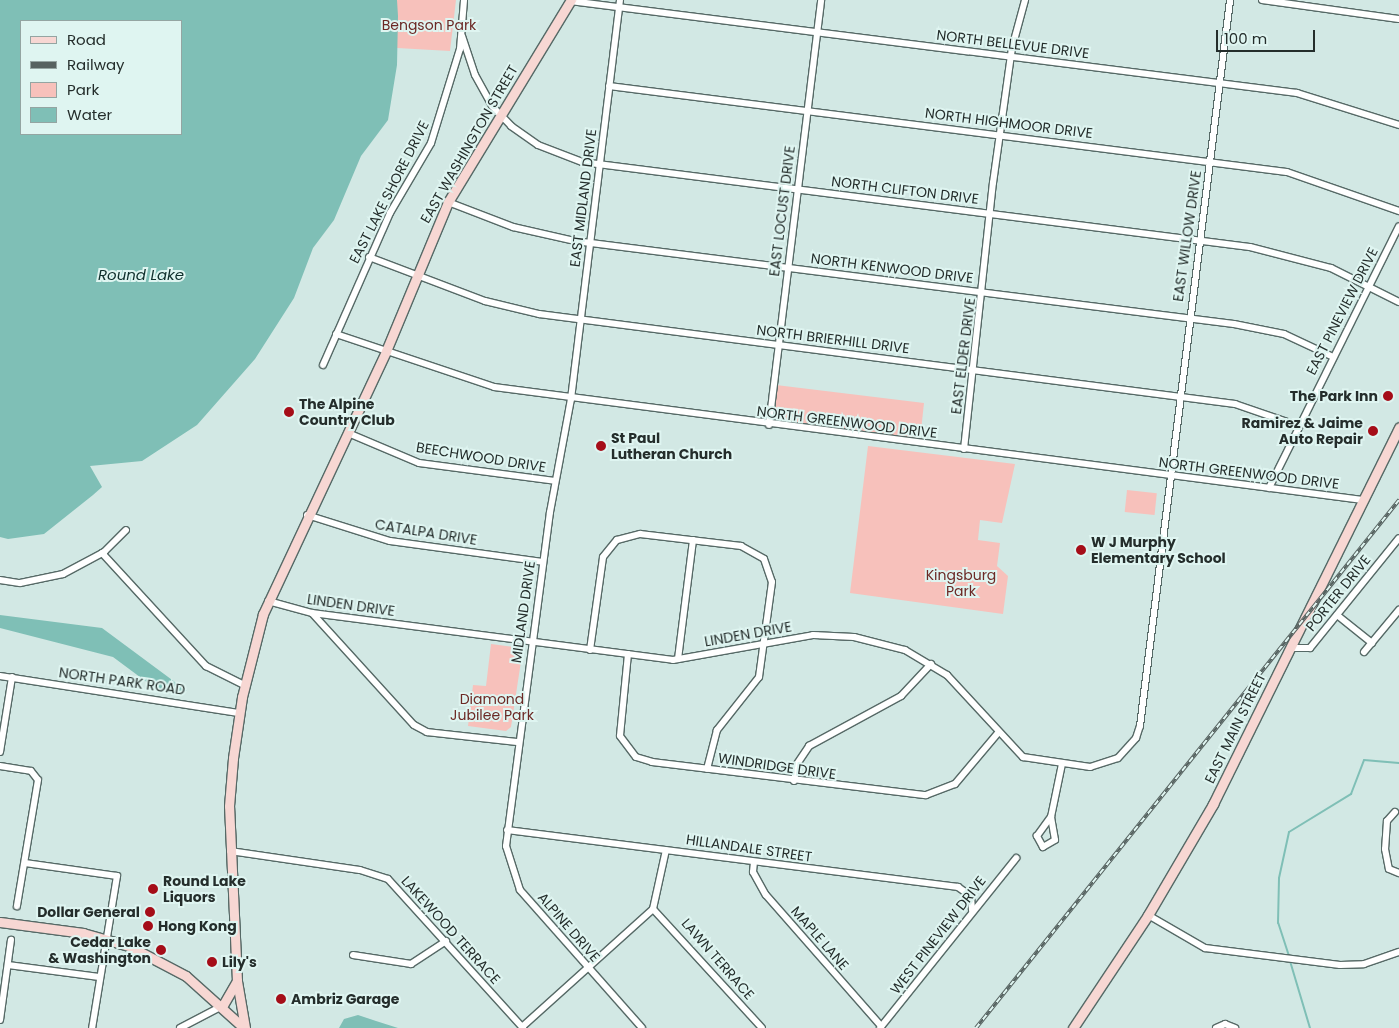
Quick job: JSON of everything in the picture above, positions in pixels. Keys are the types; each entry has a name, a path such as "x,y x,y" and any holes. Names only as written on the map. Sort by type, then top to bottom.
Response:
{"main road":[{"name":"EAST WASHINGTON STREET","path":"244,1028 237,981 229,804 244,685 268,601 386,351 415,275 448,202 570,1"},
{"name":"EAST MAIN STREET","path":"1073,1028 1148,915 1212,804 1399,427"},
{"path":"0,922 105,939 129,946 186,976 223,1005 244,1028"},
{"path":"223,1005 237,981"}],"street":[{"name":"EAST LAKE SHORE DRIVE","path":"323,365 369,257 431,143 462,36 464,0"},
{"name":"EAST MIDLAND DRIVE","path":"571,399 620,0"},
{"name":"EAST LOCUST DRIVE","path":"769,425 821,0"},
{"name":"EAST ELDER DRIVE","path":"964,449 1011,56 1024,0"},
{"name":"EAST WILLOW DRIVE","path":"1144,696 1230,0"},
{"path":"1262,0 1399,19"},
{"name":"NORTH BELLEVUE DRIVE","path":"570,1 1220,83 1326,99 1399,125"},
{"name":"NORTH CLIFTON DRIVE","path":"462,36 475,75 501,115 551,152 600,164 1200,240 1301,260 1368,287 1399,302"},
{"name":"NORTH HIGHMOOR DRIVE","path":"610,86 1001,134 1210,162 1321,180 1399,211"},
{"name":"NORTH KENWOOD DRIVE","path":"448,202 513,227 590,242 983,292 1276,332 1333,357"},
{"name":"EAST PINEVIEW DRIVE","path":"1269,488 1399,226"},
{"name":"NORTH BRIERHILL DRIVE","path":"369,257 509,308 580,319 1235,404 1299,426"},
{"name":"NORTH GREENWOOD DRIVE","path":"336,334 494,387 769,425 1363,500"},
{"name":"MIDLAND DRIVE","path":"507,830 555,481 571,399"},
{"name":"BEECHWOOD DRIVE","path":"348,433 419,463 555,481"},
{"name":"CATALPA DRIVE","path":"307,515 390,541 543,562"},
{"path":"0,580 46,578 102,553 126,530"},
{"path":"590,650 600,568 609,547 629,535 740,546 764,559 772,582 760,677 717,730 707,769"},
{"name":"PORTER DRIVE","path":"1290,648 1310,648 1396,547 1399,538"},
{"path":"678,659 693,540"},
{"path":"102,553 206,666 244,685"},
{"name":"LINDEN DRIVE","path":"268,601 312,613 590,650 678,659 813,635 854,637 889,645 931,664 969,694 998,733 1023,757 1062,764 1104,765 1128,750 1136,738 1144,696"},
{"path":"1364,652 1399,610"},
{"path":"312,613 414,725 427,732 518,742"},
{"path":"1337,615 1374,641"},
{"name":"WINDRIDGE DRIVE","path":"628,654 619,724 625,746 636,757 652,762 794,781 926,795 955,784 998,733"},
{"path":"794,781 797,764 808,746 902,696 931,664"},
{"name":"NORTH PARK ROAD","path":"0,676 240,713"},
{"path":"0,752 12,677"},
{"path":"1051,817 1062,764"},
{"path":"0,766 35,774 17,906"},
{"path":"1395,812 1388,821 1385,849 1389,869 1399,873"},
{"name":"HILLANDALE STREET","path":"507,830 958,887 971,896 972,910"},
{"name":"ALPINE DRIVE","path":"507,830 508,862 520,890 642,1028"},
{"path":"522,1027 653,909 666,850"},
{"name":"LAKEWOOD TERRACE","path":"230,851 375,873 401,891 522,1027"},
{"name":"WEST PINEVIEW DRIVE","path":"880,1027 972,910 1016,858"},
{"path":"24,862 117,876 105,939 92,1028"},
{"name":"MAPLE LANE","path":"754,862 753,872 766,895 880,1027"},
{"name":"LAWN TERRACE","path":"653,909 762,1028"},
{"path":"1148,915 1205,948 1296,959 1364,964 1399,952"},
{"path":"0,1020 11,940"},
{"path":"353,956 411,964 446,941"},
{"path":"8,965 99,977"},
{"path":"180,1028 223,1005"},
{"path":"1216,1028 1225,1024 1234,1028"}],"green space":[{"name":"Bengson Park","path":"397,0 456,0 450,51 397,48"},
{"path":"776,385 924,403 920,440 779,423 772,413"},
{"name":"Kingsburg Park","path":"868,446 1015,464 1002,523 980,520 978,540 1000,543 997,566 1008,576 1003,614 850,593"},
{"path":"1127,490 1157,493 1155,515 1125,512"},
{"name":"Diamond Jubilee Park","path":"491,644 523,648 511,727 506,731 468,726 473,685 486,686"}],"water":[{"name":"Round Lake","path":"0,0 397,0 397,65 388,120 361,156 334,220 313,248 294,298 255,359 197,425 142,461 90,466 102,487 44,534 8,539 0,537"},
{"path":"0,615 102,628 187,691 166,692 148,683 113,657 0,628"},
{"path":"358,1015 398,1028 339,1028 344,1019"}],"waterway":[{"path":"1289,956 1278,923 1279,878 1289,832 1351,794 1364,760 1399,763"},
{"path":"1290,961 1310,1028"}],"railway":[{"path":"976,1028 1399,500"}],"place":[{"name":"The Park Inn","path":"1388,396"},
{"name":"The Alpine Country Club","path":"289,412"},
{"name":"Ramirez & Jaime Auto Repair","path":"1373,431"},
{"name":"St Paul Lutheran Church","path":"601,446"},
{"name":"W J Murphy Elementary School","path":"1081,550"},
{"name":"Round Lake Liquors","path":"153,889"},
{"name":"Dollar General","path":"150,912"},
{"name":"Hong Kong","path":"148,926"},
{"name":"Cedar Lake & Washington","path":"161,950"},
{"name":"Lily's","path":"212,962"},
{"name":"Ambriz Garage","path":"281,999"}]}
